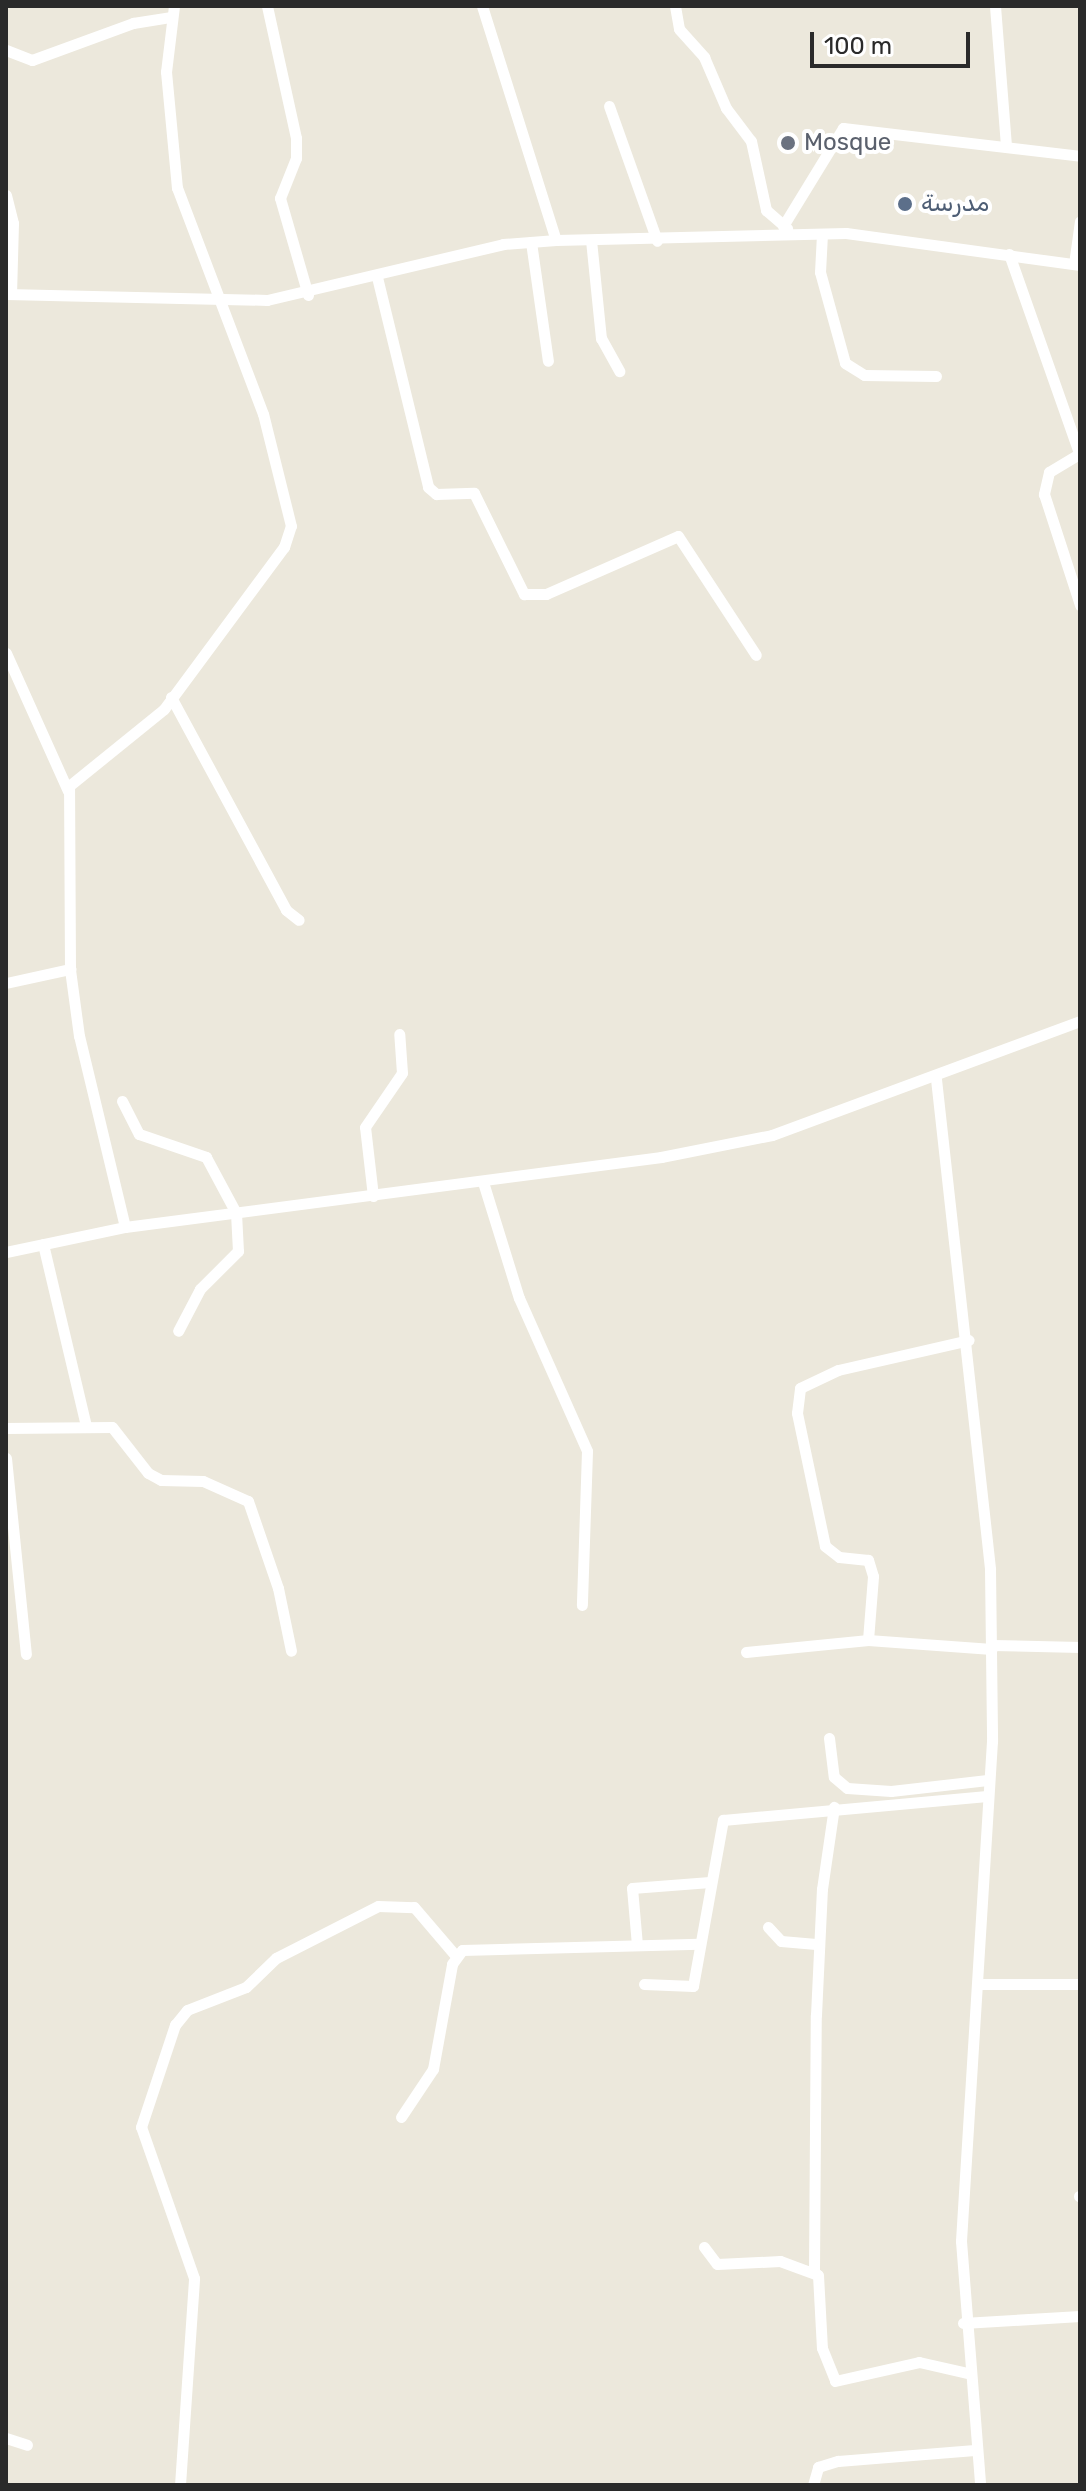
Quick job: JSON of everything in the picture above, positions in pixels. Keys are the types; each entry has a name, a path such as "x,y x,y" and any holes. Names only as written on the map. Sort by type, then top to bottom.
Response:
{"street":[{"path":"267,6 296,138 296,158 280,198 308,295"},
{"path":"482,6 556,240"},
{"path":"675,6 679,29 704,57 726,108 751,141 760,198 783,226 797,234"},
{"path":"995,6 1006,146"},
{"path":"6,50 32,60 173,11 166,72 177,188 224,298 291,526 284,547 164,709 74,778 68,791"},
{"path":"609,106 657,241"},
{"path":"783,226 843,128 1080,156"},
{"path":"6,195 13,223 8,294 224,298 308,295 531,242 556,240 657,241 797,234 898,236 1077,265 1080,221"},
{"path":"822,234 820,272 845,363 875,377 936,376"},
{"path":"591,240 601,338 619,371"},
{"path":"531,242 548,361"},
{"path":"1009,254 1080,455 1049,472 1044,494 1080,605"},
{"path":"377,277 428,487 436,494 474,493 527,597 678,536 756,655"},
{"path":"6,653 68,791 70,969 79,1036 125,1227"},
{"path":"171,697 286,910 299,920"},
{"path":"6,983 70,969"},
{"path":"6,1252 125,1227 483,1182 772,1135 936,1079 1080,1021"},
{"path":"373,1196 365,1127 379,1099 402,1073 399,1034"},
{"path":"936,1079 969,1340 992,1647 978,1984 965,2146 963,2323 980,2485"},
{"path":"122,1101 139,1134 206,1157 236,1213 238,1251 200,1289 178,1331"},
{"path":"483,1182 519,1298 587,1451 582,1605"},
{"path":"43,1244 86,1426"},
{"path":"868,1640 873,1576 868,1560 839,1557 825,1546 797,1413 800,1388 838,1370 969,1340"},
{"path":"6,1428 86,1426 122,1434 140,1465 161,1480 203,1481 248,1501 278,1588 291,1651"},
{"path":"6,1458 26,1654"},
{"path":"746,1652 868,1640 992,1647 1080,1647"},
{"path":"829,1738 834,1777 847,1788 891,1791 987,1780"},
{"path":"644,1984 692,1987 723,1820 834,1807 987,1796"},
{"path":"834,1807 819,1944 814,2272 822,2348 835,2381 919,2362 967,2373"},
{"path":"637,1945 632,1888 710,1882"},
{"path":"180,2485 194,2278 141,2127 177,2019 192,2007 251,1984 276,1958 378,1906 414,1907 455,1955"},
{"path":"768,1927 781,1941 819,1944"},
{"path":"455,1955 481,1947 699,1944"},
{"path":"401,2117 433,2069 455,1955"},
{"path":"978,1984 1080,1984"},
{"path":"704,2247 717,2264 780,2261 814,2272"},
{"path":"963,2323 1080,2316"},
{"path":"6,2438 27,2445"},
{"path":"813,2485 818,2467 838,2461 975,2450"}],"place":[{"name":"Mosque","path":"788,143"},
{"name":"مدرسة","path":"905,204"}]}
